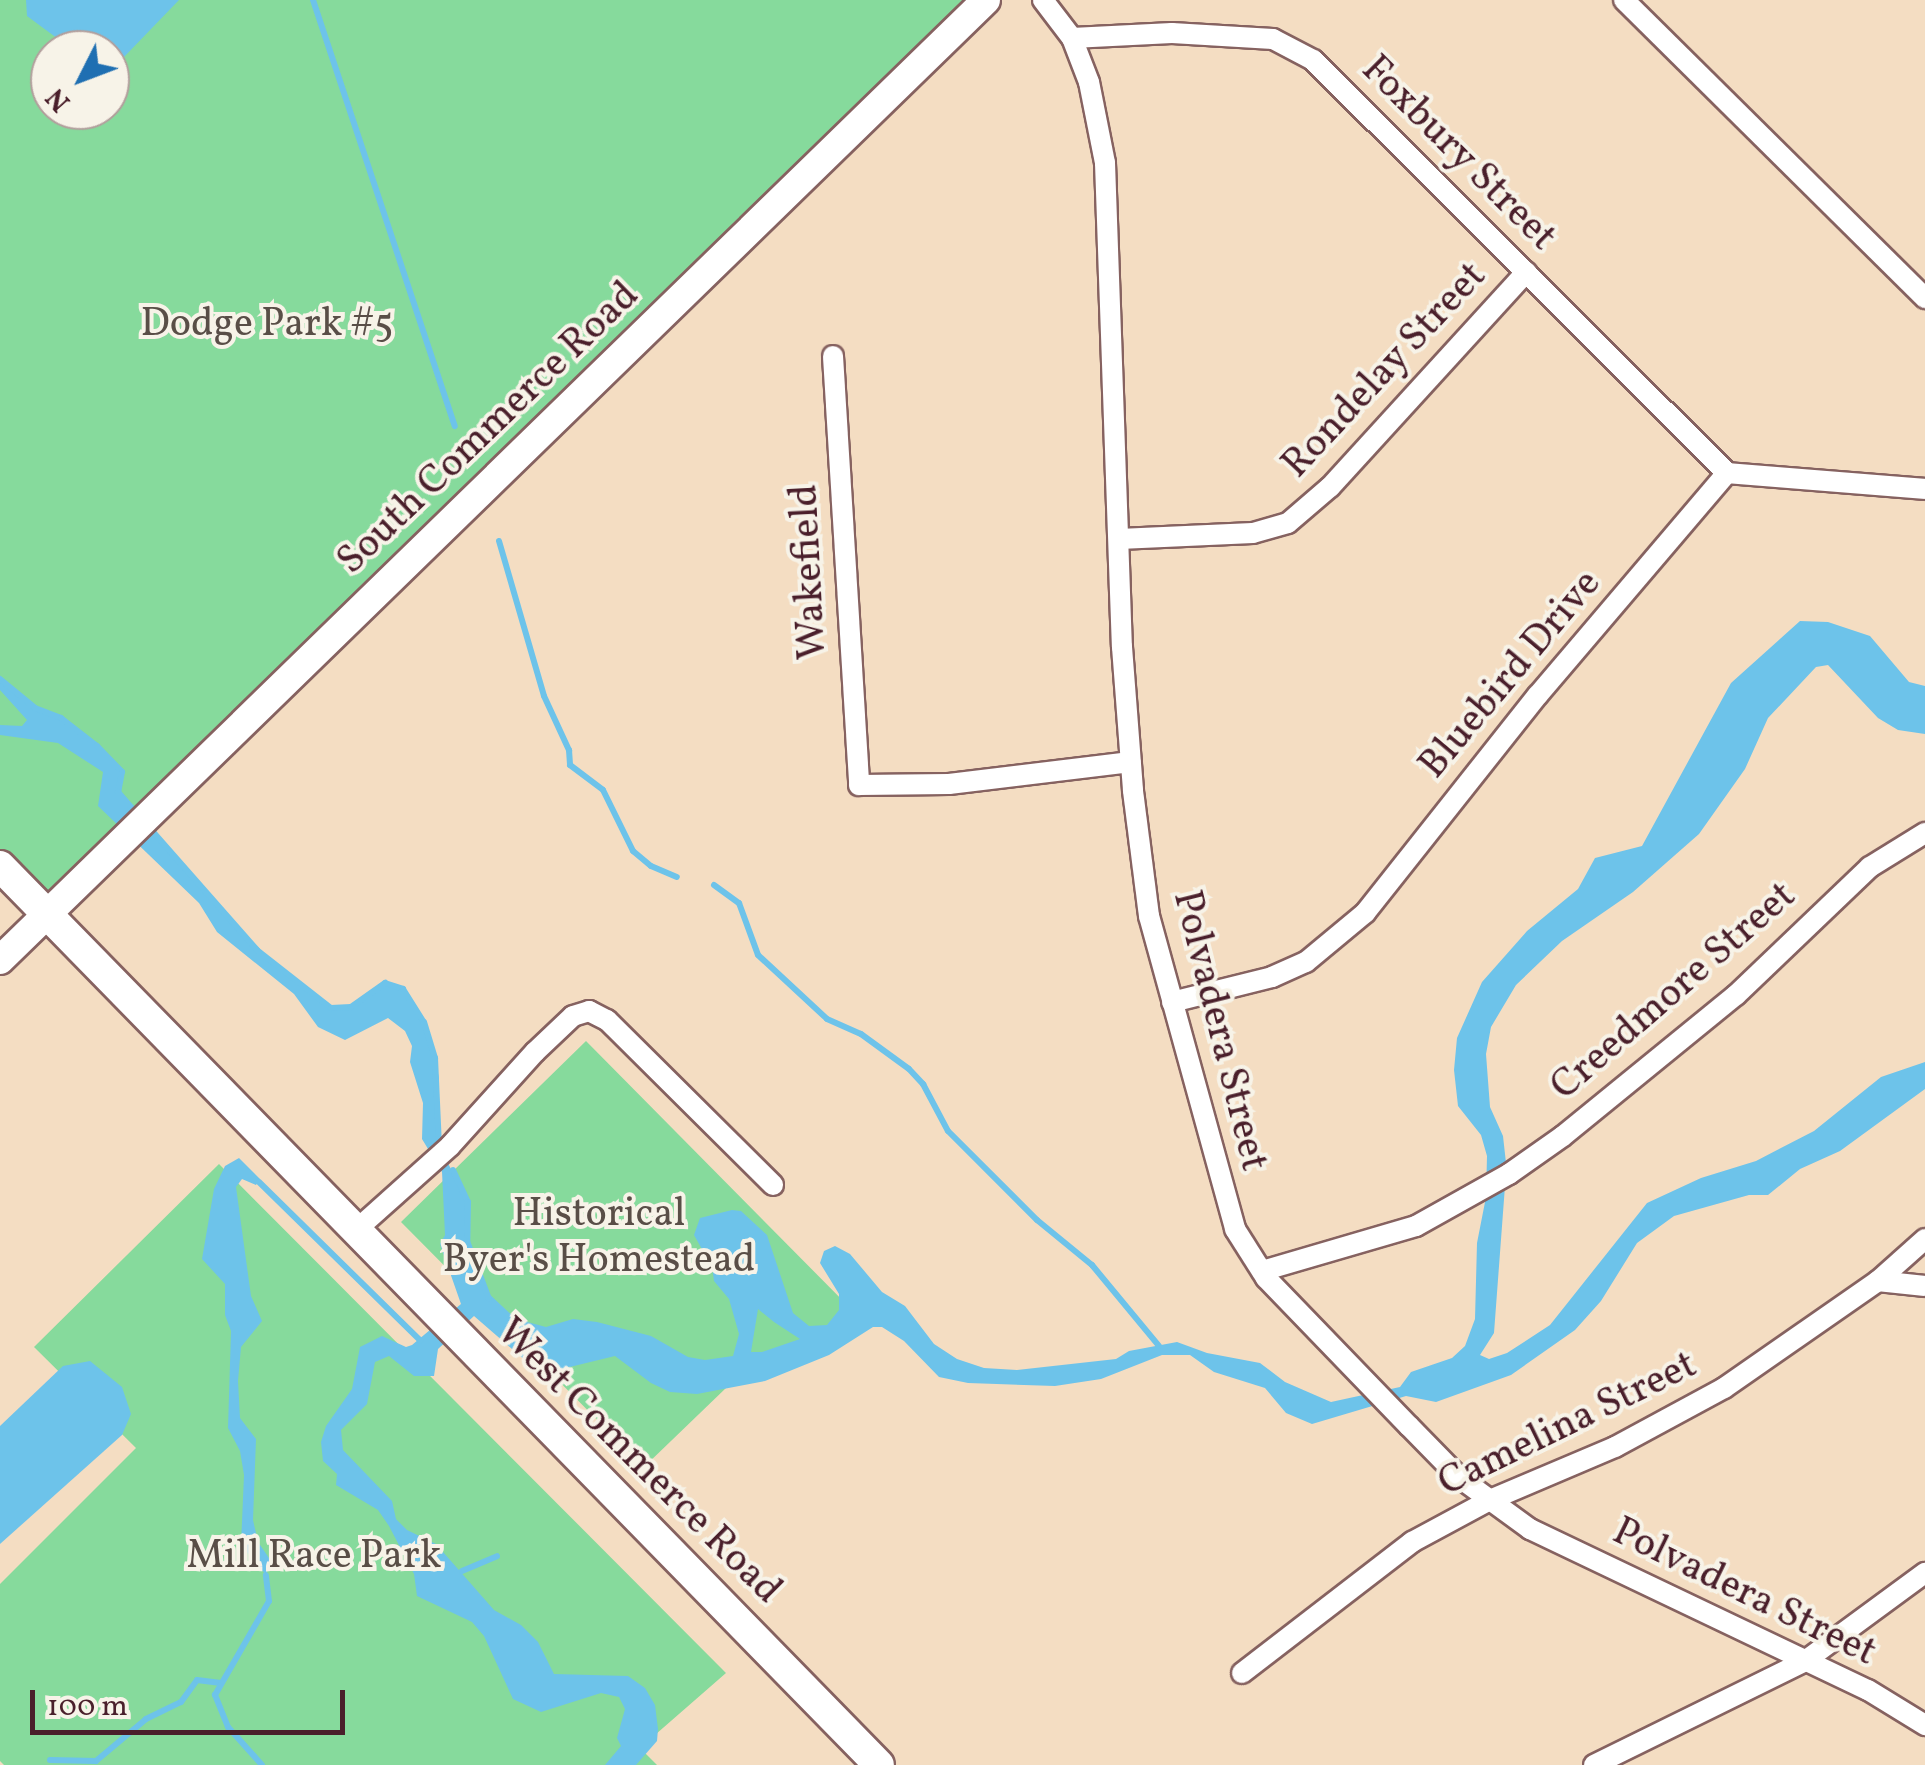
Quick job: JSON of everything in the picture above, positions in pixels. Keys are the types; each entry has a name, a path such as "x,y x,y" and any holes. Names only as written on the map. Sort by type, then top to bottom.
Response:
{"main road":[{"name":"West Commerce Road","path":"0,866 354,1232 880,1765"}],"street":[{"name":"South Commerce Road","path":"0,960 986,0"},
{"name":"Polvadera Street","path":"1043,0 1072,38 1089,82 1105,163 1130,762 1149,916 1235,1229 1262,1271 1460,1478 1530,1529 1868,1690 1925,1725"},
{"path":"1624,0 1925,298"},
{"name":"Foxbury Street","path":"1072,38 1172,33 1274,40 1313,60 1727,473"},
{"name":"Rondelay Street","path":"1119,539 1252,534 1288,523 1330,487 1526,272"},
{"name":"Wakefield","path":"833,356 859,784 949,784 1130,762"},
{"path":"1727,473 1925,489"},
{"name":"Bluebird Drive","path":"1172,1002 1272,976 1306,962 1365,913 1538,695 1727,473"},
{"name":"Creedmore Street","path":"1262,1271 1416,1226 1509,1174 1563,1136 1736,995 1870,867 1925,833"},
{"path":"354,1232 450,1146 573,1016 589,1012 607,1020 773,1185"},
{"name":"Camelina Street","path":"1242,1673 1412,1542 1490,1500 1615,1447 1724,1388 1878,1281 1925,1239"},
{"path":"1878,1281 1925,1286"},
{"path":"1594,1765 1805,1661 1925,1573"}],"green space":[{"name":"Dodge Park #5","path":"0,0 976,0 46,909 0,862"},
{"name":"Historical Byer's Homestead","path":"586,1041 860,1318 726,1388 644,1467 401,1222"},
{"name":"Mill Race Park","path":"219,1164 726,1673 640,1748 657,1765 4,1765 0,1761 0,1584 136,1448 34,1347"}],"water":[{"path":"26,0 179,0 130,51 130,30 46,30 27,16"},
{"path":"1800,621 1828,622 1870,636 1909,682 1925,686 1925,734 1898,730 1878,718 1828,665 1816,667 1768,718 1745,769 1699,834 1633,892 1562,941 1516,985 1491,1027 1486,1054 1490,1107 1503,1136 1506,1163 1502,1176 1505,1186 1494,1333 1480,1355 1489,1359 1507,1353 1550,1325 1647,1203 1701,1178 1756,1161 1814,1131 1881,1077 1925,1062 1925,1089 1840,1151 1800,1169 1768,1195 1749,1195 1674,1216 1637,1243 1601,1301 1575,1330 1511,1375 1436,1402 1406,1396 1312,1424 1286,1413 1265,1388 1214,1372 1190,1355 1162,1355 1101,1379 1055,1386 968,1383 939,1377 904,1341 882,1327 873,1327 829,1355 765,1381 697,1394 670,1392 615,1356 541,1374 474,1316 438,1349 434,1376 414,1376 389,1356 375,1362 367,1404 341,1430 343,1450 392,1501 396,1519 407,1530 436,1544 494,1610 521,1625 538,1642 554,1674 628,1676 645,1688 655,1705 657,1741 636,1765 605,1765 621,1746 617,1738 625,1709 619,1697 601,1693 541,1712 513,1699 484,1636 472,1622 417,1596 414,1574 378,1510 336,1485 337,1474 323,1461 321,1442 326,1426 352,1389 360,1347 382,1336 406,1347 412,1345 461,1304 440,1244 445,1235 442,1172 422,1139 423,1103 410,1062 412,1046 405,1031 388,1018 345,1040 318,1027 294,994 217,932 199,903 98,806 103,772 58,743 0,735 0,725 22,726 27,720 0,690 0,679 35,708 61,718 97,746 122,772 121,797 203,891 257,950 331,1008 351,1007 385,983 403,989 430,1038 439,1078 437,1142 468,1202 467,1241 476,1269 486,1291 516,1319 546,1327 573,1319 597,1322 651,1336 688,1357 705,1360 733,1356 739,1334 729,1299 714,1281 712,1267 694,1235 700,1218 732,1210 741,1211 767,1235 793,1313 809,1326 827,1325 839,1310 839,1294 820,1263 824,1251 835,1246 850,1254 882,1292 905,1306 934,1344 957,1359 984,1368 1017,1370 1116,1359 1129,1351 1177,1342 1207,1353 1260,1363 1285,1382 1331,1402 1400,1387 1411,1372 1452,1358 1465,1346 1475,1319 1477,1243 1486,1197 1487,1156 1481,1135 1458,1106 1454,1070 1457,1038 1482,982 1527,931 1578,889 1595,858 1642,846 1731,683","holes":["758,1309 800,1339 751,1352"]},
{"path":"239,1158 260,1179 256,1185 242,1179 236,1187 251,1296 262,1321 241,1347 238,1381 240,1418 256,1439 253,1520 258,1542 271,1561 266,1575 241,1545 244,1475 240,1451 228,1428 231,1331 225,1315 225,1284 202,1259 214,1189 225,1166"},
{"path":"90,1361 122,1387 131,1414 122,1435 0,1544 0,1426 63,1366"}],"waterway":[{"path":"313,0 455,426"},
{"path":"499,541 544,696 569,750 570,765 603,790 633,851 651,866 677,877"},
{"path":"0,679 35,708 61,718 97,746 122,772 118,792 139,816"},
{"path":"154,833 257,950 331,1008 351,1007 385,983 403,989 424,1022 435,1058 439,1146"},
{"path":"714,885 739,903 758,955 827,1019 861,1034 909,1069 923,1084 948,1131 1037,1220 1092,1265 1159,1346"},
{"path":"453,1170 468,1202 467,1241 489,1299"},
{"path":"259,1182 420,1340"},
{"path":"462,1571 497,1556"},
{"path":"262,1765 228,1727 215,1695 269,1601 266,1575"},
{"path":"50,1760 96,1761 146,1719 181,1702 197,1680 221,1683"}]}
